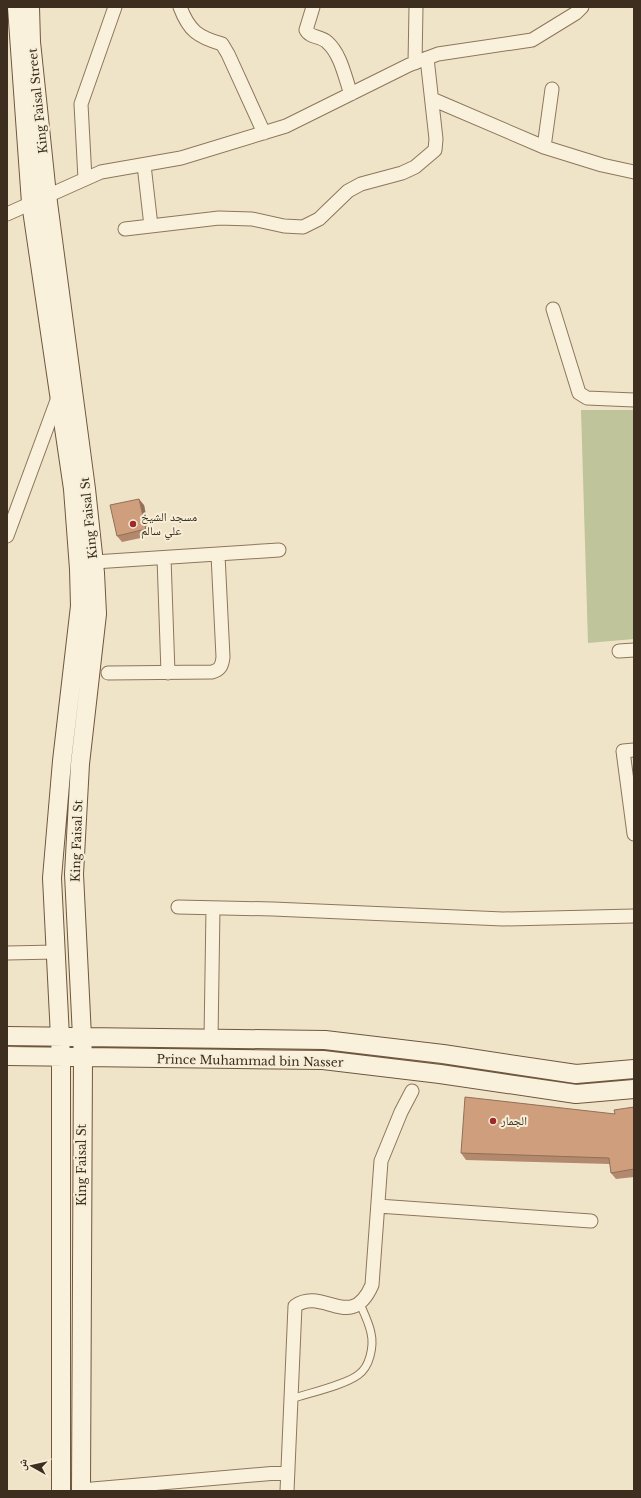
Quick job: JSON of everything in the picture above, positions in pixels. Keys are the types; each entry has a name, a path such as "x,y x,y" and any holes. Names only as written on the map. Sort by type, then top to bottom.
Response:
{"street":[{"name":"King Faisal St","path":"17,7 31,203 73,489 79,569 80,606 62,761 52,878 61,1057 61,1491"},
{"name":"King Faisal Street","path":"30,7 31,42 48,195"},
{"path":"85,179 81,104 115,7"},
{"path":"180,7 184,19 194,33 208,40 222,44 264,133"},
{"path":"313,7 306,30 314,36 326,41 332,48 351,94"},
{"path":"125,229 219,218 252,219 284,226 303,227 319,219 348,191 361,184 402,173 426,158 434,150 436,139 432,99 421,60 416,7"},
{"path":"7,214 101,172 181,158 286,126 421,60 438,54 532,40 576,13 582,7"},
{"path":"544,147 552,89"},
{"path":"432,99 544,147 602,165 634,172"},
{"path":"144,164 152,226"},
{"name":"King Faisal St","path":"48,195 86,489 94,562 97,614 80,764 74,874 83,1057 81,1490"},
{"path":"553,309 579,393 587,398 634,400"},
{"path":"7,536 59,394"},
{"path":"94,562 279,550"},
{"path":"108,673 212,672 218,670 222,665 223,657 218,555"},
{"path":"164,558 168,672"},
{"path":"619,651 634,650"},
{"path":"634,750 623,751 634,834"},
{"path":"178,907 502,919 634,916"},
{"path":"211,1039 213,908"},
{"path":"7,953 56,952"},
{"name":"Prince Muhammad bin Nasser","path":"7,1036 325,1040 443,1054 576,1074 634,1069"},
{"name":"Prince Muhammad bin Nasser","path":"7,1056 323,1060 440,1074 576,1094 634,1089"},
{"path":"287,1491 295,1306 302,1301 351,1308 360,1304 367,1296 372,1285 381,1161 401,1112 412,1091"},
{"path":"378,1206 591,1221"},
{"path":"81,1490 288,1472"}],"lane":[{"path":"291,1399 349,1380 359,1375 368,1364 372,1347 372,1334 360,1304"}],"green space":[{"path":"581,410 634,410 634,639 588,643"}],"building":[{"name":"مسجد الشيخ علي سالم","path":"139,499 146,529 117,536 110,505"},
{"path":"465,1097 615,1114 614,1110 634,1107 634,1169 611,1173 609,1158 461,1153"}],"place":[{"name":"مسجد الشيخ علي سالم","path":"133,524"},
{"name":"الجمار","path":"493,1121"}]}
